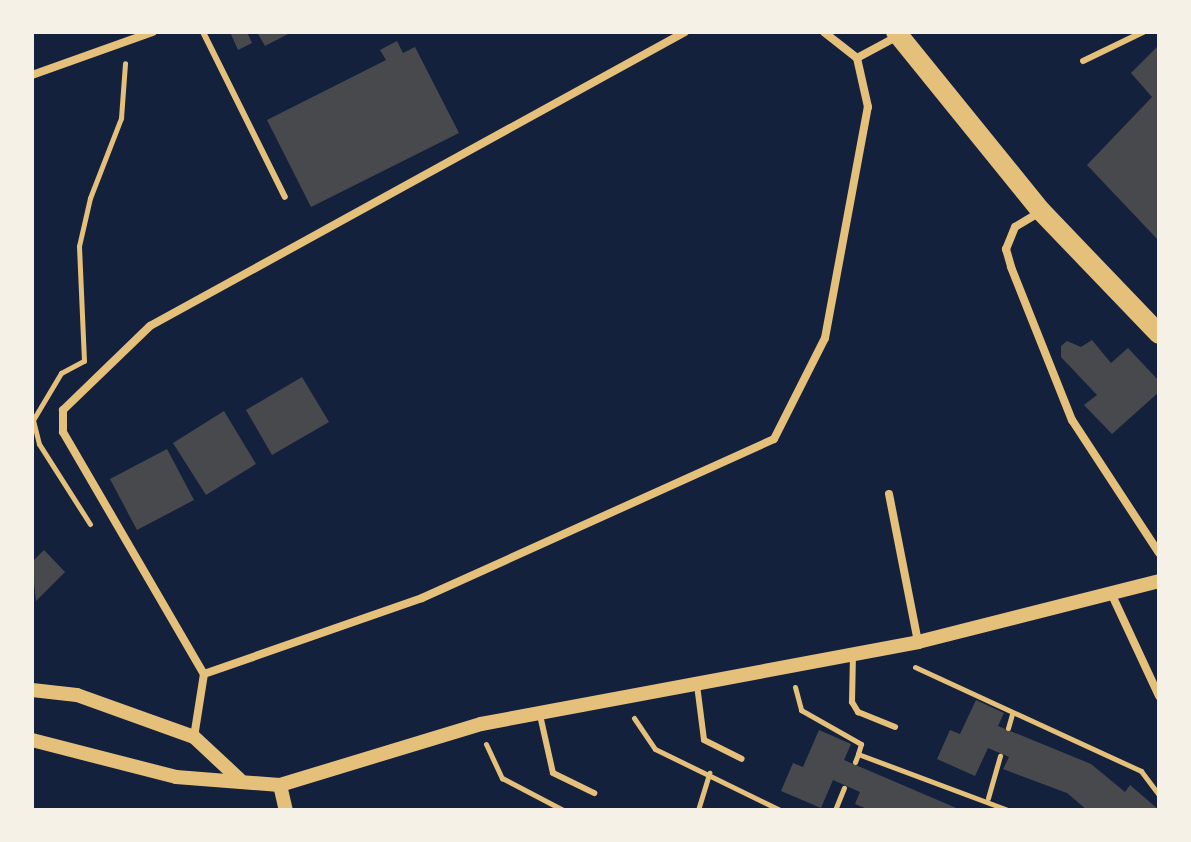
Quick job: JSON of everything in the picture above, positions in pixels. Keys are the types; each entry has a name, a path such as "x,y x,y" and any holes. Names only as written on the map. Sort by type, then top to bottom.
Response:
{"main road":[{"path":"901,33 1041,211 1159,334"}],"street":[{"path":"122,32 127,43"},
{"path":"32,75 153,32"},
{"path":"194,737 204,674 63,432 63,410 150,326 685,32"},
{"path":"204,674 422,598 774,439 825,338 868,107 857,58 824,32"},
{"path":"857,58 901,33"},
{"path":"1041,211 1015,227 1006,249 1011,267 1072,420 1159,553"},
{"path":"889,494 918,642"},
{"path":"32,740 176,777 239,779 280,785 481,724 626,694 918,642 1159,581"},
{"path":"1111,593 1159,696"},
{"path":"32,690 77,695 194,737 239,779"},
{"path":"280,785 286,810"}],"lane":[{"path":"203,32 285,197"},
{"path":"1083,61 1143,32"},
{"path":"853,654 852,702 858,712 895,727"},
{"path":"697,681 698,722 704,740 742,759"},
{"path":"539,712 553,773 594,793"}],"path":[{"path":"877,649 1141,771 1159,795"},
{"path":"789,665 801,710 861,744 855,762"},
{"path":"626,694 635,721 655,749 780,810"},
{"path":"1008,728 1012,714"},
{"path":"481,724 502,778 551,807 563,810"},
{"path":"858,754 988,798 1008,810"},
{"path":"988,798 1000,756"},
{"path":"698,810 709,773"},
{"path":"835,810 844,788"}],"building":[{"path":"230,32 247,32 252,43 238,50"},
{"path":"257,32 292,32 265,46"},
{"path":"397,41 403,53 415,47 459,133 311,207 267,120 386,60 380,50"},
{"path":"1159,45 1159,241 1087,165 1152,97 1131,73"},
{"path":"1092,340 1111,363 1128,348 1159,381 1159,392 1112,434 1084,405 1097,395 1061,357 1061,346 1067,341 1081,347"},
{"path":"302,377 329,422 272,455 246,410"},
{"path":"224,411 256,464 206,495 173,443"},
{"path":"167,449 194,500 137,530 110,479"},
{"path":"44,550 65,572 36,601 32,562"},
{"path":"976,700 1004,713 998,726 1091,764 1125,792 1130,785 1159,810 1087,810 1067,793 1003,769 1009,757 988,748 975,776 937,759 950,730 960,734"},
{"path":"819,730 851,744 844,760 961,810 870,810 855,804 860,792 833,780 821,808 781,791 793,763 803,767"}]}
